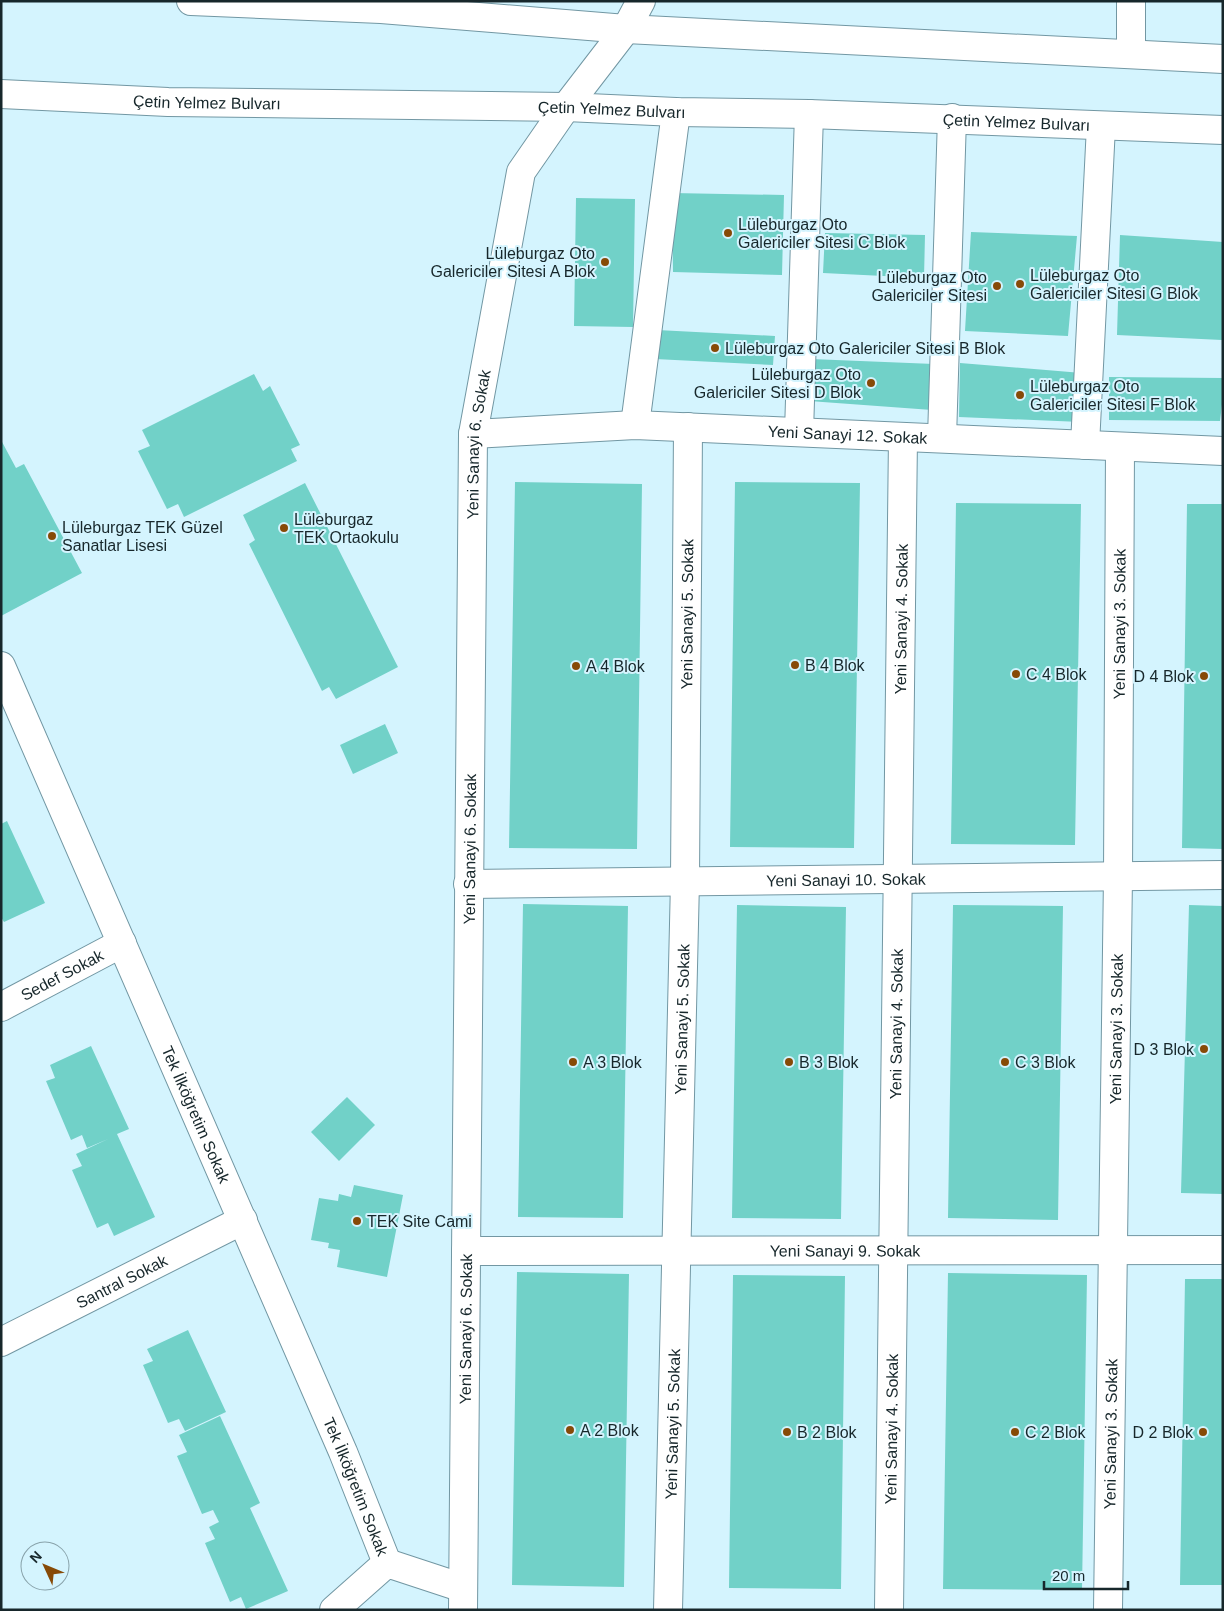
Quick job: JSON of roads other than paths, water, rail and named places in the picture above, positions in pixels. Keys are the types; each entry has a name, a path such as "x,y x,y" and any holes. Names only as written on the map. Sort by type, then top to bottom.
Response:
{"street":[{"path":"191,1 381,9 626,28 1223,59"},
{"name":"Yeni Sanayi 6. Sokak","path":"463,1599 473,434 521,172 626,28 641,1"},
{"path":"1131,1 1131,54"},
{"name":"Çetin Yelmez Bulvarı","path":"1,94 168,102 566,108 952,118 1223,130"},
{"path":"635,425 676,112"},
{"path":"799,432 809,114"},
{"path":"942,438 952,118"},
{"path":"1085,445 1101,126"},
{"name":"Yeni Sanayi 12. Sokak","path":"473,434 635,425 1223,451"},
{"name":"Yeni Sanayi 5. Sokak","path":"668,1610 684,881 688,427"},
{"name":"Yeni Sanayi 4. Sokak","path":"889,1610 903,437"},
{"name":"Yeni Sanayi 3. Sokak","path":"1108,1610 1118,876 1120,447"},
{"name":"Tek İlköğretim Sokak","path":"1,666 343,1452 387,1563"},
{"name":"Yeni Sanayi 10. Sokak","path":"468,884 1223,875"},
{"name":"Sedef Sokak","path":"1,1007 122,943"},
{"name":"Santral Sokak","path":"1,1342 243,1220"},
{"name":"Yeni Sanayi 9. Sokak","path":"466,1251 1223,1250"},
{"path":"334,1610 387,1563 463,1599"}],"place":[{"name":"Lüleburgaz Oto Galericiler Sitesi C Blok","path":"728,233"},
{"name":"Lüleburgaz Oto Galericiler Sitesi A Blok","path":"605,262"},
{"name":"Lüleburgaz Oto Galericiler Sitesi G Blok","path":"1020,284"},
{"name":"Lüleburgaz Oto Galericiler Sitesi","path":"997,286"},
{"name":"Lüleburgaz Oto Galericiler Sitesi B Blok","path":"715,348"},
{"name":"Lüleburgaz Oto Galericiler Sitesi D Blok","path":"871,383"},
{"name":"Lüleburgaz Oto Galericiler Sitesi F Blok","path":"1020,395"},
{"name":"Lüleburgaz TEK Ortaokulu","path":"284,528"},
{"name":"Lüleburgaz TEK Güzel Sanatlar Lisesi","path":"52,536"},
{"name":"B 4 Blok","path":"795,665"},
{"name":"A 4 Blok","path":"576,666"},
{"name":"C 4 Blok","path":"1016,674"},
{"name":"D 4 Blok","path":"1204,676"},
{"name":"D 3 Blok","path":"1204,1049"},
{"name":"A 3 Blok","path":"573,1062"},
{"name":"B 3 Blok","path":"789,1062"},
{"name":"C 3 Blok","path":"1005,1062"},
{"name":"TEK Site Cami","path":"357,1221"},
{"name":"A 2 Blok","path":"570,1430"},
{"name":"B 2 Blok","path":"787,1432"},
{"name":"C 2 Blok","path":"1015,1432"},
{"name":"D 2 Blok","path":"1203,1432"}]}
